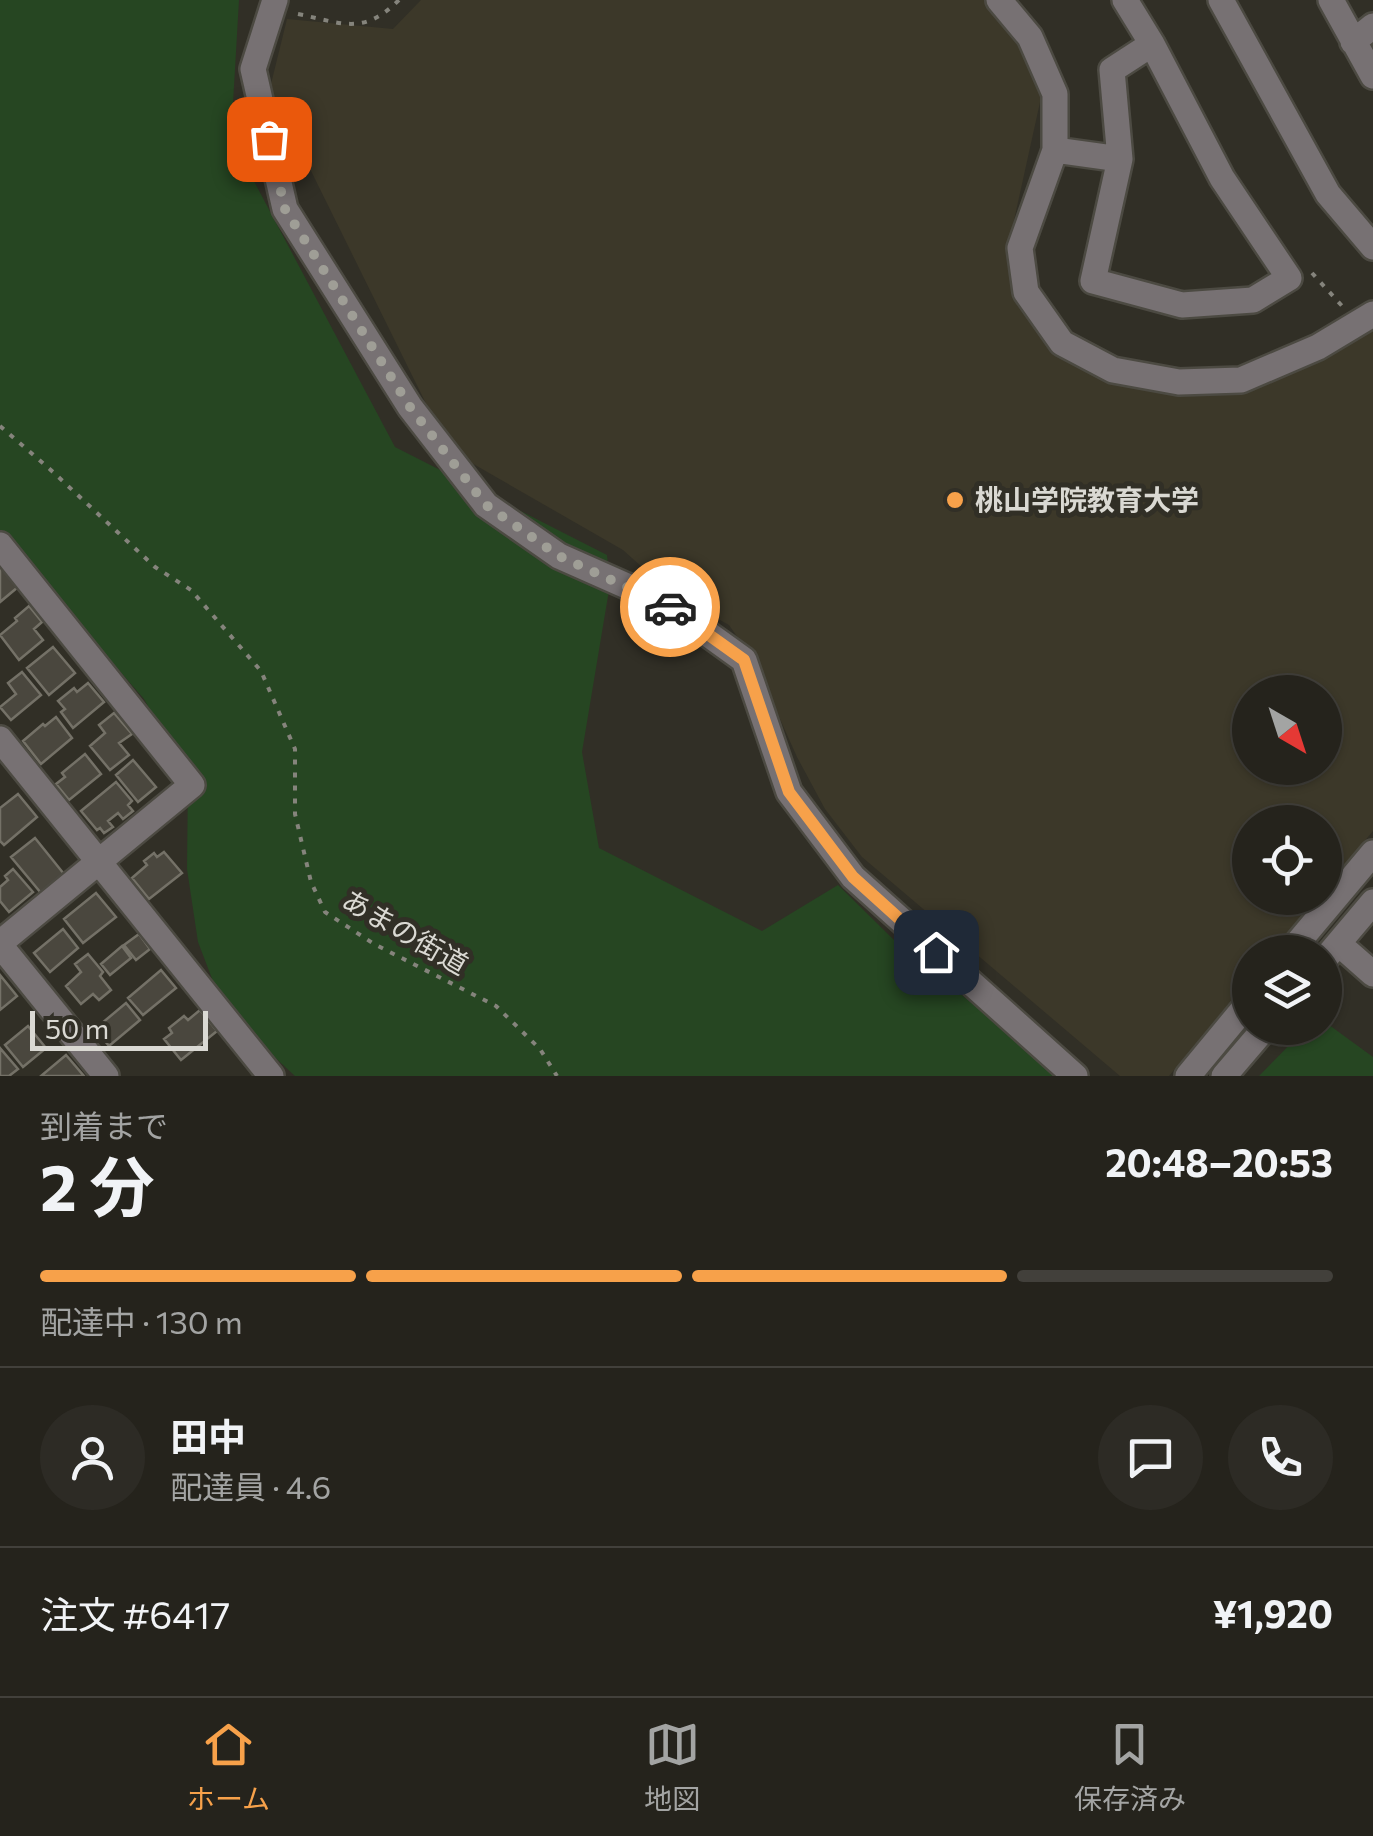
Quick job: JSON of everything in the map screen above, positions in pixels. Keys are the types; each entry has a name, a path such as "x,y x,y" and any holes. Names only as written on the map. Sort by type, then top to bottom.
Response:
{"street":[{"path":"999,0 1030,37 1054,94 1055,150 1020,248 1026,292 1062,343 1113,370 1179,382 1240,380 1318,348 1373,314"},
{"path":"1125,0 1152,44 1222,178 1289,278 1252,300 1182,305 1093,281 1120,158 1112,70 1152,44"},
{"path":"1221,0 1328,194 1370,237"},
{"path":"1331,0 1363,34 1373,76"},
{"path":"274,5 253,69 285,209 410,407 486,505 559,556 665,603 744,660 789,792 853,877 1075,1076"},
{"path":"1055,150 1120,158"},
{"path":"0,545 192,785 0,944 106,1076"},
{"path":"0,739 272,1076"},
{"path":"1304,935 1373,853"},
{"path":"1342,940 1373,902"},
{"path":"1342,957 1373,974"},
{"path":"1188,1076 1232,1023"},
{"path":"1224,1076 1251,1045"}],"path":[{"path":"274,5 358,26 386,13 399,0"},
{"path":"1289,278 1312,272 1346,310"},
{"name":"あまの街道","path":"0,426 155,566 191,590 261,671 295,749 294,814 312,882 325,912 374,944 496,1006 540,1049 556,1076"}],"shaded area":[{"name":"桃山学院教育大学","path":"421,0 989,0 1048,66 1009,243 1075,354 1199,379 1303,369 1373,323 1373,831 1342,868 1342,805 1232,805 1232,915 1303,915 1285,935 1232,935 1232,1000 1169,1076 1120,1076 862,857 825,809 754,661 729,625 671,593 623,550 449,450 270,88 287,19 393,29"}],"green space":[{"path":"0,0 239,0 231,138 395,447 607,555 610,584 582,752 599,848 762,931 838,885 893,939 1061,1076 295,1076 224,1010 198,942 187,869 188,777 144,699 50,591 0,541"},
{"path":"1342,1034 1373,1057 1373,1076 1259,1076 1289,1045 1342,1045"}],"building":[{"path":"0,565 18,587 0,602"},
{"path":"29,606 42,622 34,629 43,640 19,660 0,635"},
{"path":"53,647 75,673 49,695 27,668"},
{"path":"22,672 41,695 11,720 0,707 16,694 8,683"},
{"path":"88,683 104,702 73,728 58,701"},
{"path":"114,713 132,734 119,743 129,755 110,770 90,746 105,733 99,725"},
{"path":"56,717 72,738 41,764 23,741"},
{"path":"85,754 101,774 69,800 56,784 65,777 62,773"},
{"path":"133,760 156,787 138,802 116,775"},
{"path":"116,782 132,801 128,805 133,811 123,819 118,813 108,821 113,827 104,833 81,811"},
{"path":"18,794 37,817 4,845 0,841 0,808"},
{"path":"35,838 64,874 41,893 11,857"},
{"path":"164,852 182,873 149,899 132,878 147,865 144,861 154,853 157,857"},
{"path":"13,869 33,892 9,912 0,901 0,887"},
{"path":"96,893 116,917 83,943 64,919"},
{"path":"63,929 78,948 50,972 34,953"},
{"path":"139,934 150,949 136,960 124,945"},
{"path":"122,946 131,958 110,975 101,964"},
{"path":"88,954 111,990 99,1000 93,994 81,1004 66,986 81,972 75,964"},
{"path":"161,970 176,988 143,1015 128,998"},
{"path":"0,975 17,996 0,1010"},
{"path":"126,1003 140,1020 109,1046 95,1029"},
{"path":"200,1010 217,1031 181,1060 164,1039 172,1033 169,1028"},
{"path":"28,1026 46,1048 23,1067 5,1045"},
{"path":"0,1048 18,1069 9,1076 0,1076"},
{"path":"66,1055 84,1076 41,1076"}],"way so far":[{"path":"269,139 285,209 410,407 486,505 559,556 670,607"}],"place":[{"name":"桃山学院教育大学","path":"955,500"}],"route":[{"path":"670,607 744,660 789,792 853,877 936,952"}]}
